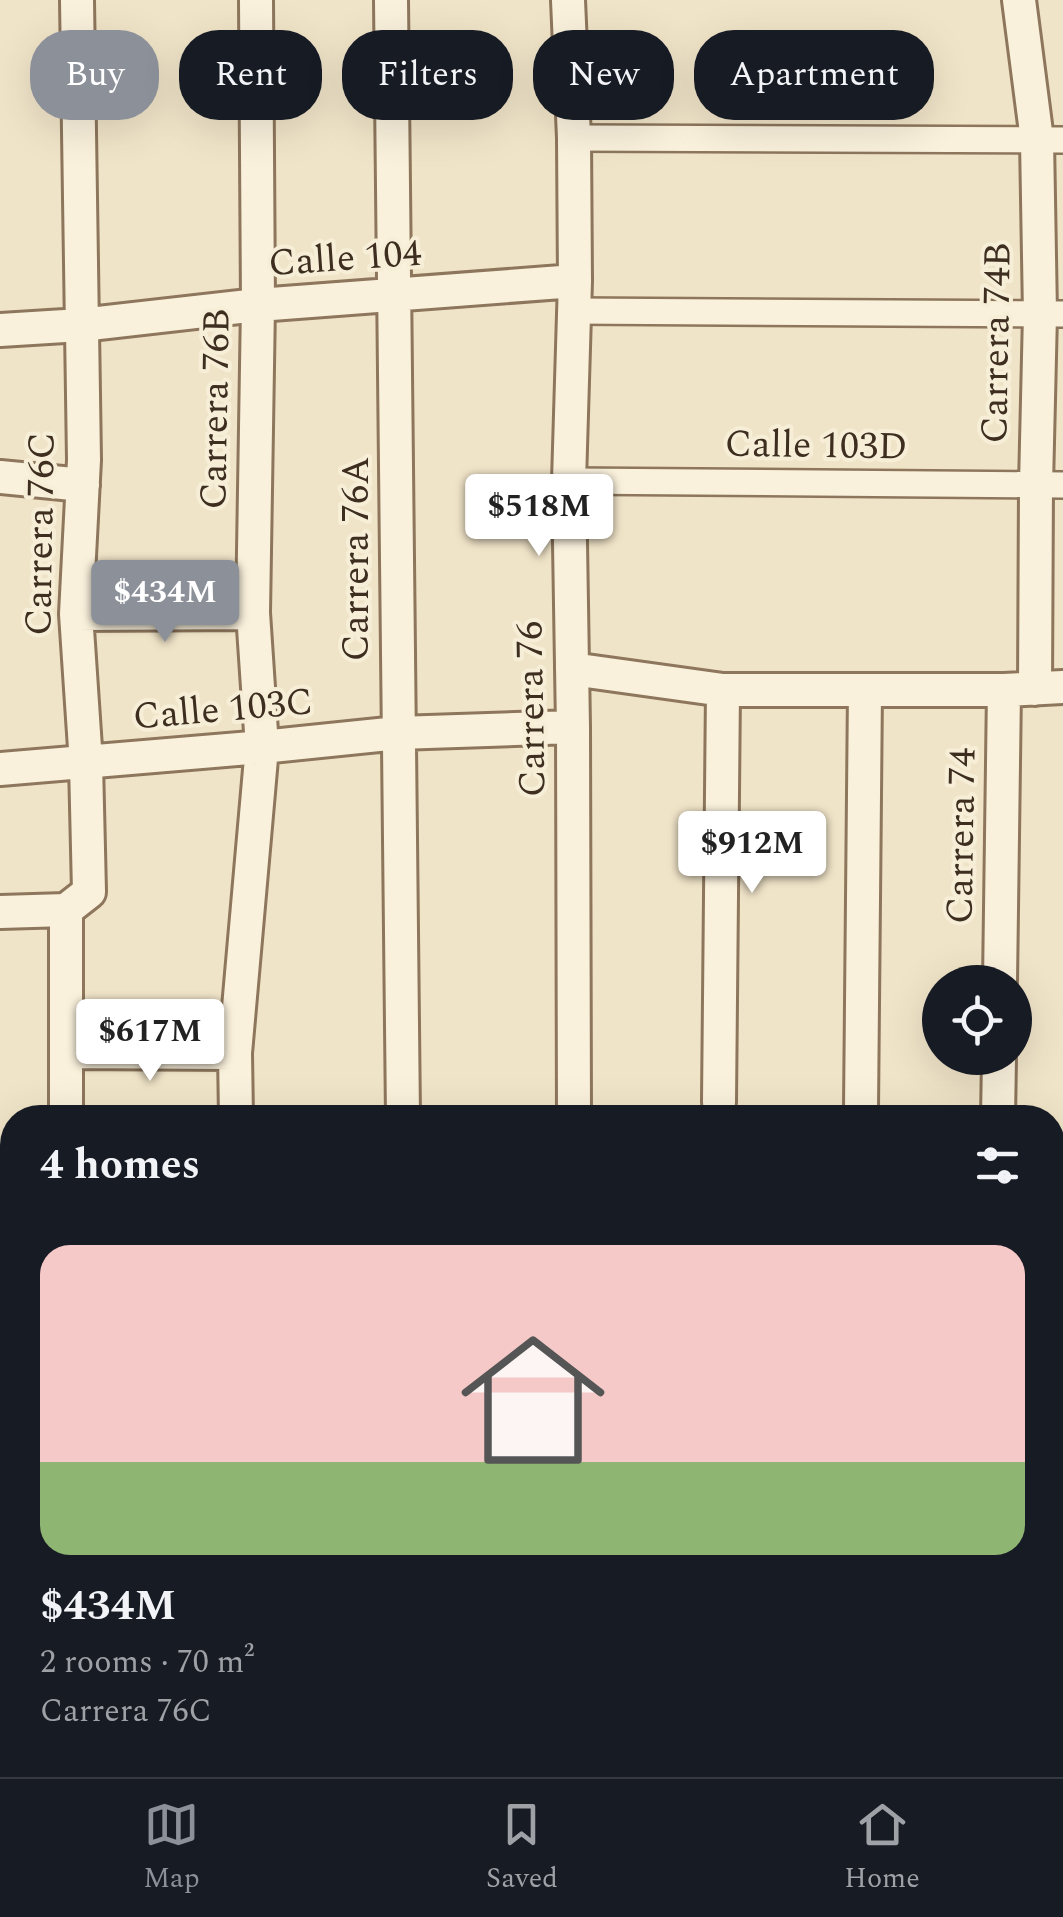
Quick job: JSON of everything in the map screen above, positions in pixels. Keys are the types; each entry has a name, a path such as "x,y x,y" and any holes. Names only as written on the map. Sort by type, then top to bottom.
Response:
{"street":[{"name":"Carrera 76C","path":"66,910 89,892 86,763 76,614 82,485 78,0"},
{"name":"Carrera 76B","path":"236,1105 234,1053 262,747 253,613 258,305 256,0"},
{"name":"Carrera 76A","path":"391,0 403,1105"},
{"name":"Carrera 76","path":"568,0 575,296 569,481 574,1105"},
{"name":"Carrera 74B","path":"1019,0 1050,140 1049,485 1034,689"},
{"path":"574,138 1050,140"},
{"name":"Calle 104","path":"0,330 396,296 575,296 1051,314"},
{"path":"0,477 82,485"},
{"name":"Calle 103D","path":"569,481 1049,485"},
{"path":"76,614 253,613"},
{"path":"572,668 724,690 1034,689"},
{"name":"Carrera 74","path":"1002,965 1034,689"},
{"path":"719,1102 724,690"},
{"path":"861,1105 865,690"},
{"name":"Calle 103C","path":"0,769 398,733 573,726"},
{"path":"0,912 66,910 66,1105"},
{"path":"67,1052 234,1053"},
{"path":"998,1105 999,1075"}]}
